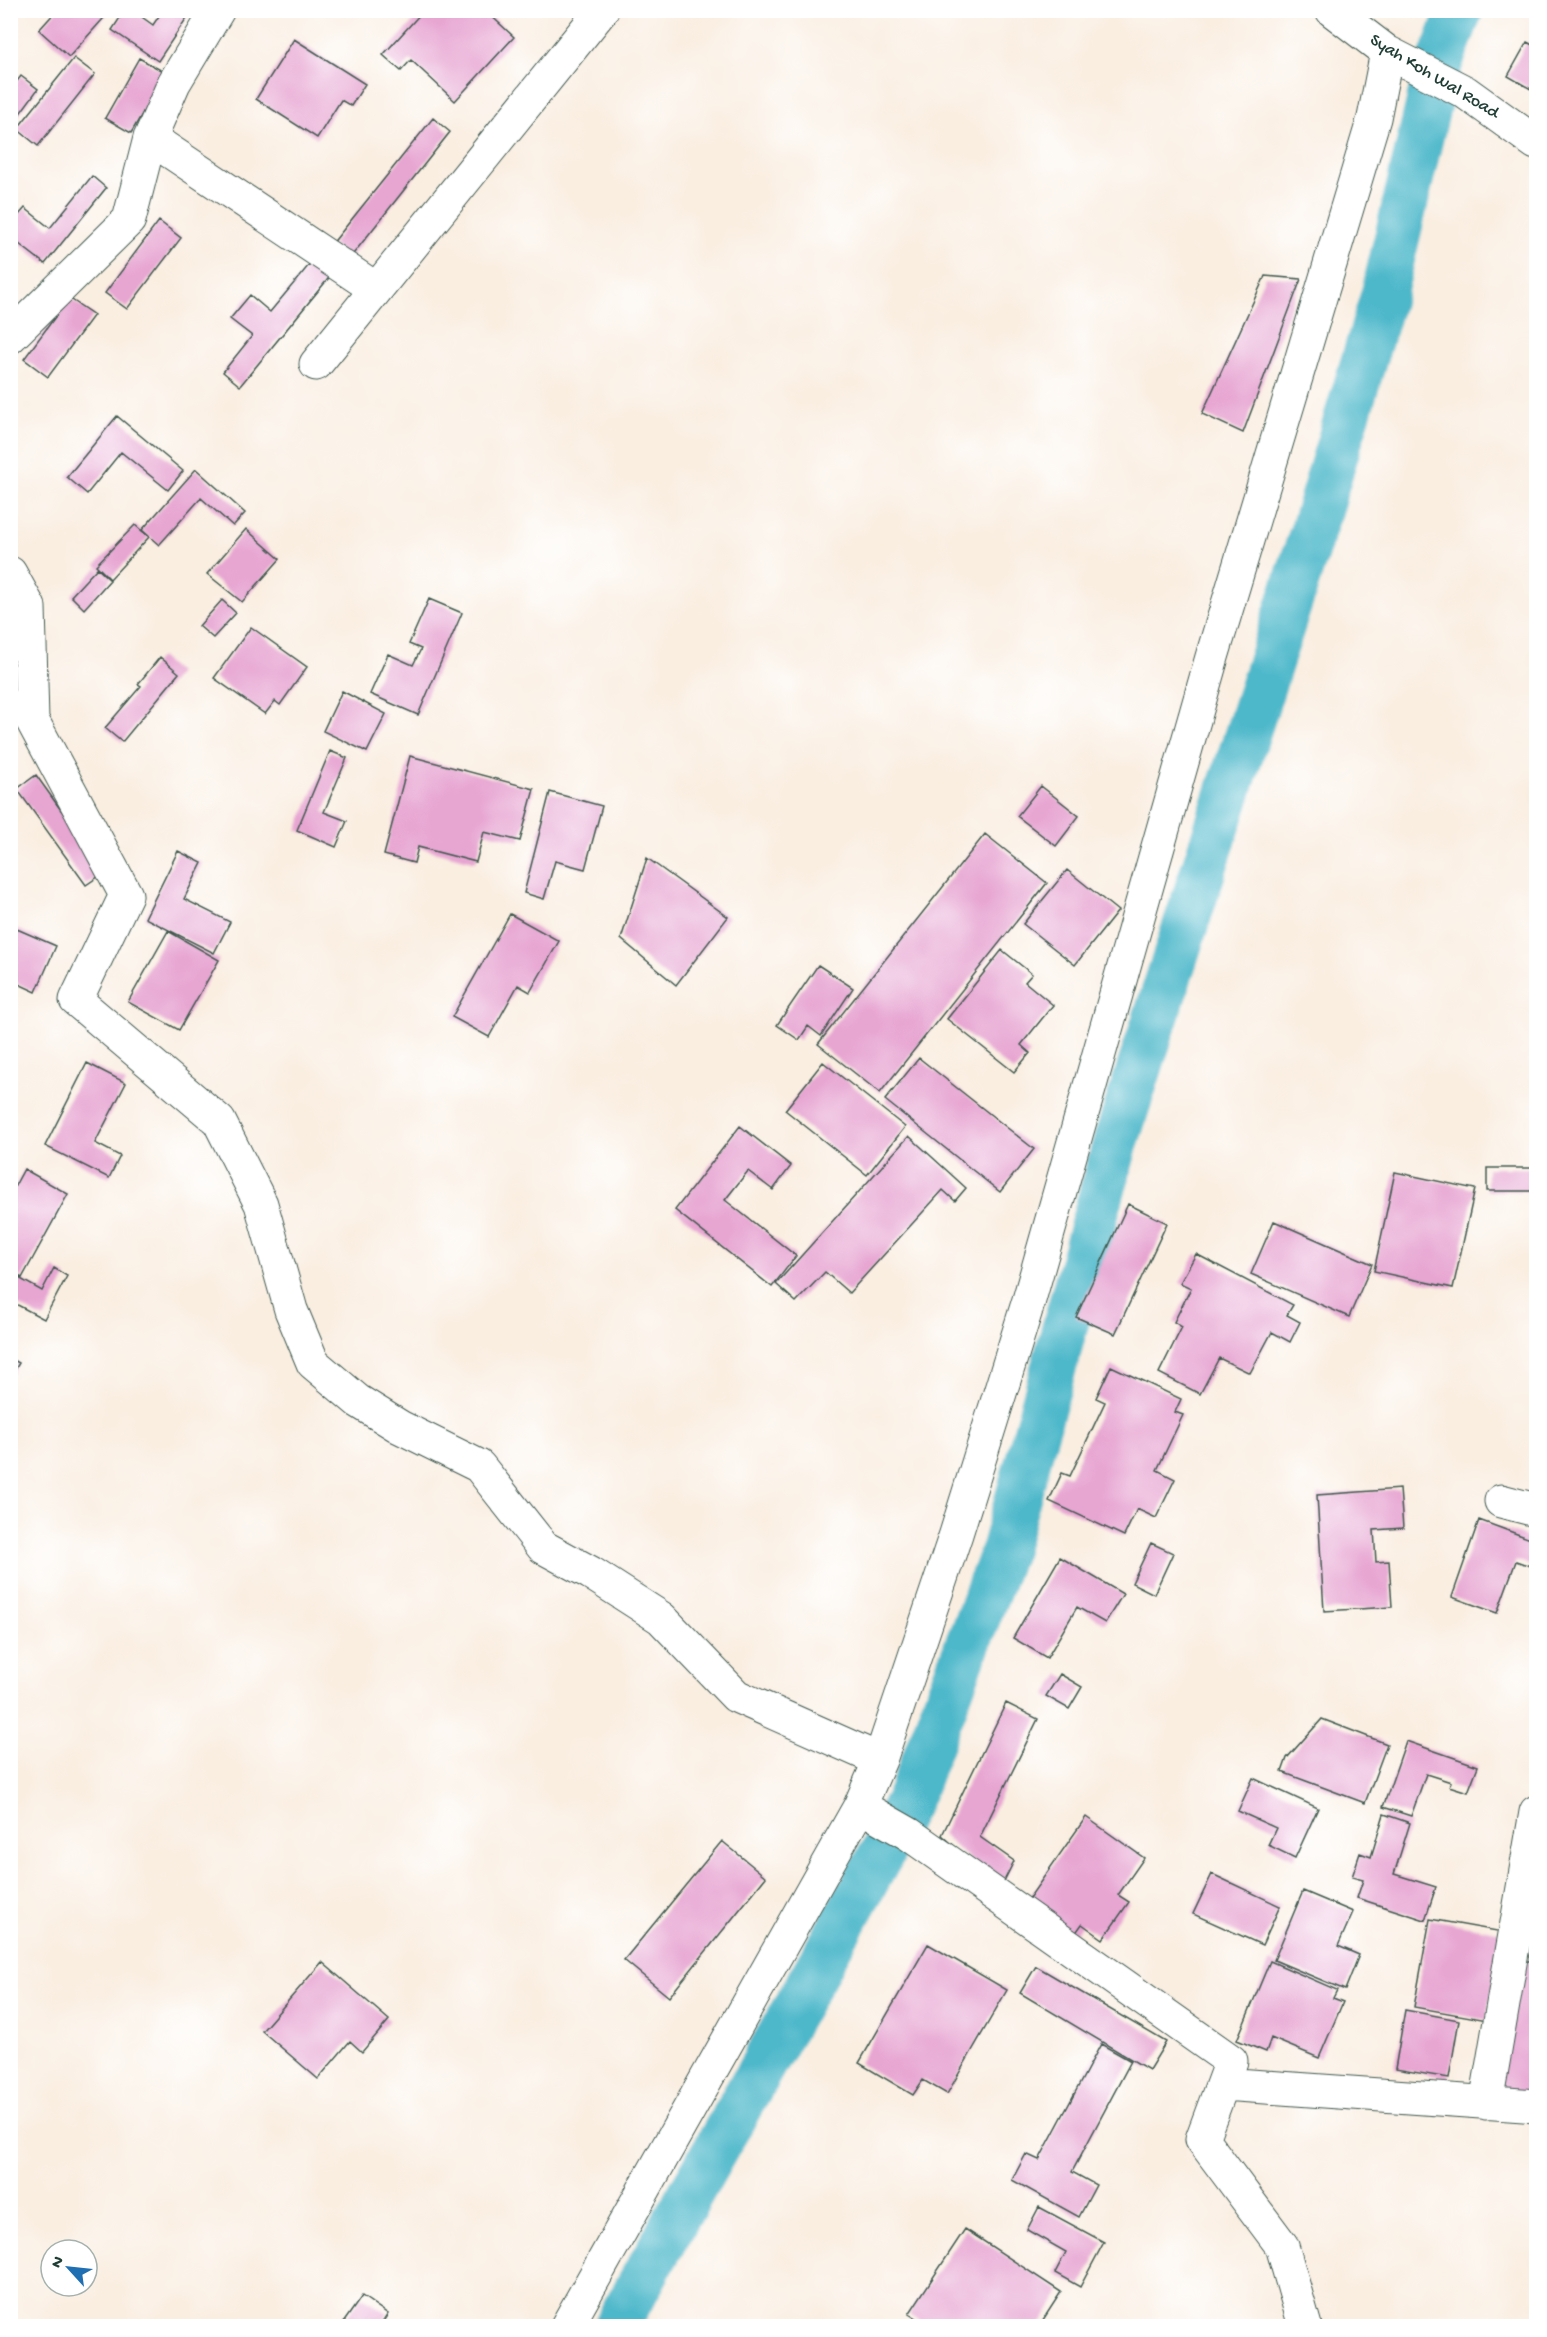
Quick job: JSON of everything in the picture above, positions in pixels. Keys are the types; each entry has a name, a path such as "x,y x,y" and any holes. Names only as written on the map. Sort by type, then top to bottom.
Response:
{"street":[{"path":"10,337 129,220 150,138 174,83 218,10"},
{"path":"316,364 602,10"},
{"name":"Syah Koh Wal Road","path":"1332,10 1398,58 1465,92 1536,143"},
{"path":"567,2326 869,1811 880,1760 956,1534 1029,1300 1212,657 1374,118 1398,58"},
{"path":"150,138 376,289"},
{"path":"10,573 28,607 32,720 126,895 76,1000 219,1121 261,1204 291,1310 314,1363 358,1401 400,1427 479,1466 543,1547 591,1573 661,1618 736,1696 880,1760"},
{"path":"1501,1501 1536,1510"},
{"path":"869,1811 909,1834 1231,2061 1202,2139 1282,2246 1305,2326"},
{"path":"1486,2103 1536,1812"},
{"path":"1223,2084 1536,2106"}],"building":[{"path":"57,10 111,10 69,57 39,30"},
{"path":"125,10 132,10 153,25 163,10 192,10 158,61 112,30"},
{"path":"424,10 485,10 514,37 455,101 411,60 401,71 383,55"},
{"path":"294,39 365,84 351,106 341,100 317,138 256,99"},
{"path":"1527,42 1536,47 1536,92 1508,76"},
{"path":"74,58 95,74 38,146 17,129"},
{"path":"139,58 166,73 131,133 105,118"},
{"path":"21,76 38,89 10,127 10,90"},
{"path":"433,118 450,132 350,258 332,244"},
{"path":"92,176 106,188 45,264 10,237 10,225 25,208 50,228"},
{"path":"159,221 181,238 127,309 105,293"},
{"path":"314,259 332,274 240,386 223,372 252,336 230,319 250,295 270,312"},
{"path":"1265,276 1301,279 1243,433 1202,414"},
{"path":"69,298 94,315 48,377 24,359"},
{"path":"117,416 183,471 168,490 121,452 87,494 67,477"},
{"path":"196,469 245,513 233,526 201,498 159,545 142,530"},
{"path":"135,525 149,537 110,579 96,565"},
{"path":"246,529 280,559 242,602 207,574"},
{"path":"97,568 110,580 84,609 71,596"},
{"path":"429,599 462,613 418,715 370,694 388,654 413,665 421,649 409,644"},
{"path":"222,600 236,613 213,638 199,626"},
{"path":"251,627 307,667 280,705 275,701 265,714 214,678"},
{"path":"160,657 179,673 122,742 105,728 141,686 138,684"},
{"path":"342,691 386,714 367,752 323,731"},
{"path":"330,751 347,758 324,812 347,821 336,847 297,830"},
{"path":"410,756 534,789 520,841 484,832 476,862 418,847 414,863 384,855"},
{"path":"36,775 105,872 86,885 17,789"},
{"path":"1041,786 1079,816 1056,846 1017,816"},
{"path":"550,792 602,806 585,869 555,861 544,899 524,893"},
{"path":"985,834 1047,883 880,1093 818,1044"},
{"path":"178,851 202,863 184,899 230,922 214,953 145,918"},
{"path":"647,858 728,917 676,985 621,939"},
{"path":"1067,870 1118,911 1075,965 1023,924"},
{"path":"510,914 559,941 530,992 518,985 489,1037 452,1017"},
{"path":"10,926 56,946 36,992 10,980"},
{"path":"168,931 219,960 179,1030 128,1002"},
{"path":"1002,950 1032,974 1025,982 1053,1005 1021,1045 1030,1053 1014,1072 947,1019"},
{"path":"818,965 853,988 821,1036 808,1026 799,1040 777,1025"},
{"path":"919,1058 1034,1149 1000,1192 885,1100"},
{"path":"823,1062 905,1127 867,1175 785,1110"},
{"path":"87,1063 126,1083 95,1143 120,1156 109,1178 45,1146"},
{"path":"740,1126 791,1166 773,1190 748,1171 725,1200 796,1256 772,1287 675,1210"},
{"path":"909,1136 966,1188 955,1201 943,1190 849,1293 825,1272 796,1302 776,1284"},
{"path":"1487,1168 1536,1168 1536,1191 1487,1191"},
{"path":"24,1169 68,1194 22,1278 10,1271 10,1195"},
{"path":"1395,1172 1475,1189 1453,1288 1374,1271"},
{"path":"1128,1204 1167,1223 1115,1334 1076,1317"},
{"path":"1274,1221 1372,1264 1349,1317 1251,1274"},
{"path":"1196,1254 1293,1305 1287,1315 1300,1322 1290,1342 1272,1332 1250,1373 1219,1358 1200,1394 1159,1373 1182,1327 1174,1322 1191,1288 1180,1283"},
{"path":"54,1268 67,1276 44,1319 10,1301 10,1273 42,1291"},
{"path":"10,1358 19,1363 10,1378"},
{"path":"1111,1366 1181,1399 1175,1412 1183,1415 1157,1470 1175,1479 1156,1518 1137,1509 1124,1536 1049,1501 1062,1473 1070,1476 1105,1402 1096,1398"},
{"path":"1400,1489 1403,1528 1374,1530 1376,1562 1389,1561 1392,1607 1324,1611 1317,1495"},
{"path":"1479,1520 1536,1541 1536,1568 1516,1561 1497,1613 1452,1597"},
{"path":"1151,1543 1173,1553 1154,1594 1132,1583"},
{"path":"1060,1557 1123,1594 1105,1623 1077,1607 1047,1658 1013,1638"},
{"path":"1060,1674 1082,1687 1069,1709 1046,1696"},
{"path":"1006,1703 1038,1719 980,1837 1014,1861 1001,1887 942,1835"},
{"path":"1322,1719 1387,1744 1365,1803 1282,1772 1287,1758"},
{"path":"1406,1741 1478,1766 1468,1792 1449,1786 1451,1782 1426,1774 1411,1816 1383,1807"},
{"path":"1253,1778 1318,1808 1295,1858 1268,1845 1276,1828 1238,1811"},
{"path":"1384,1814 1410,1823 1394,1874 1436,1887 1425,1920 1357,1898 1363,1880 1352,1877 1360,1853 1371,1857"},
{"path":"1086,1817 1144,1858 1118,1895 1129,1902 1103,1939 1082,1924 1075,1934 1027,1901"},
{"path":"722,1841 766,1877 669,1997 624,1960"},
{"path":"1212,1874 1280,1906 1262,1945 1193,1914"},
{"path":"1303,1891 1353,1912 1338,1946 1359,1955 1345,1990 1274,1960"},
{"path":"1430,1919 1503,1932 1487,2020 1414,2007"},
{"path":"928,1944 1007,1990 947,2094 923,2080 913,2095 859,2063"},
{"path":"1522,1960 1536,1962 1536,2096 1499,2089"},
{"path":"1270,1961 1337,1990 1333,1998 1343,2002 1319,2058 1271,2038 1266,2052 1237,2040"},
{"path":"322,1962 389,2020 362,2052 350,2041 318,2079 262,2031"},
{"path":"1036,1966 1166,2042 1149,2070 1020,1993"},
{"path":"1405,2010 1459,2020 1449,2078 1395,2069"},
{"path":"1101,2044 1131,2061 1072,2172 1096,2185 1079,2217 1012,2180 1026,2154 1039,2160"},
{"path":"1039,2207 1104,2242 1080,2287 1055,2273 1066,2252 1027,2230"},
{"path":"965,2229 1061,2292 1039,2326 928,2326 909,2314"},
{"path":"362,2296 388,2314 380,2326 341,2326"}],"waterway":[{"path":"616,2326 882,1853 912,1792 1004,1548 1116,1141 1313,530 1384,293 1435,76 1460,10"}]}
